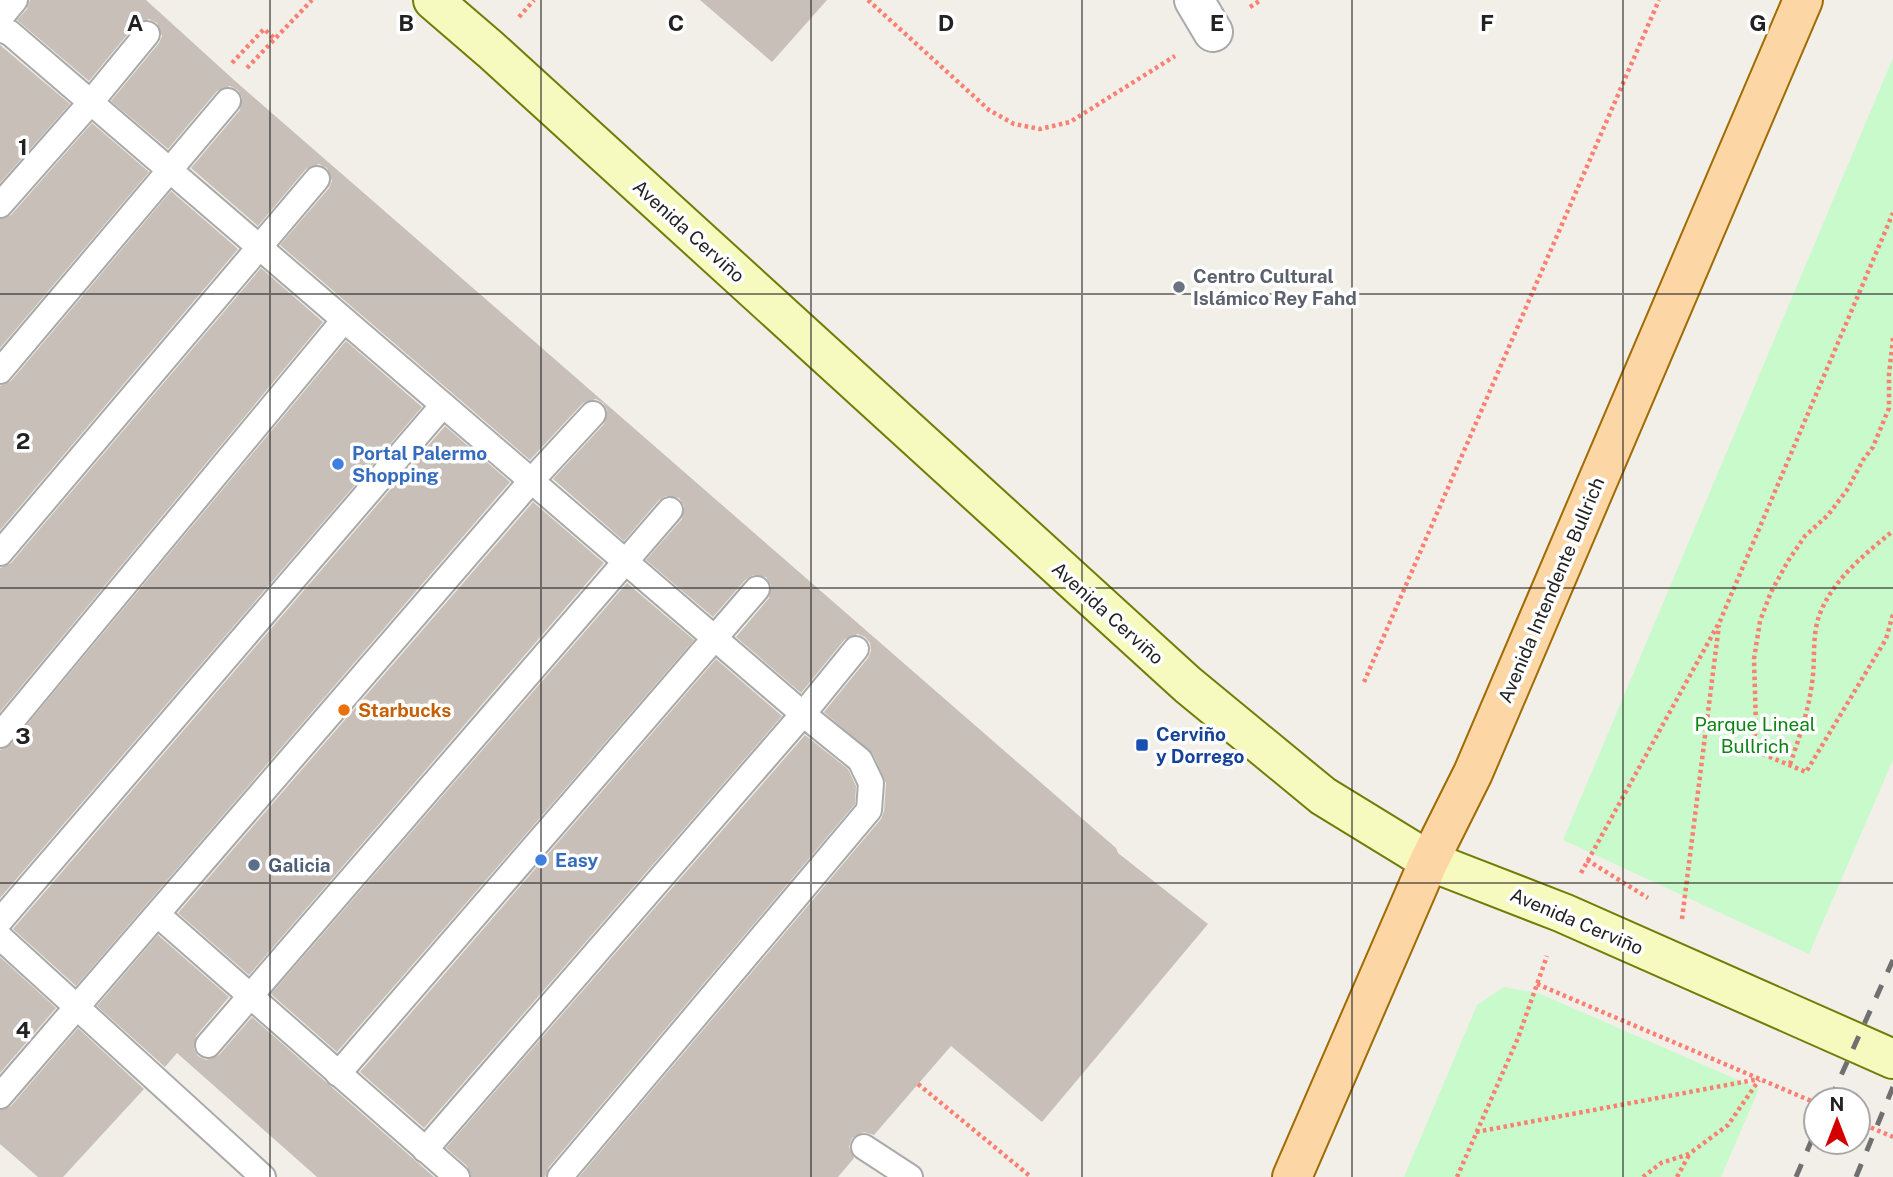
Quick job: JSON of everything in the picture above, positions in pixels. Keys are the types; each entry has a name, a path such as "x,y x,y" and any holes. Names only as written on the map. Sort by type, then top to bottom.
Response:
{"main road":[{"name":"Avenida Cerviño","path":"433,0 1188,685 1323,796 1429,861 1563,913 1893,1059"},
{"name":"Avenida Intendente Bullrich","path":"1292,1177 1429,861 1473,773 1803,0"}],"lane":[{"path":"0,18 15,0"},
{"path":"0,29 10,33 715,639 860,760 871,783 869,810 560,1177"},
{"path":"0,205 147,34"},
{"path":"0,371 228,101"},
{"path":"0,553 317,179"},
{"path":"0,735 344,320"},
{"path":"0,921 443,405"},
{"path":"0,1096 84,1012 158,915 531,481 593,414"},
{"path":"208,1045 670,510"},
{"path":"338,1074 757,589"},
{"path":"425,1150 803,714 856,649"},
{"path":"158,915 457,1177"},
{"path":"0,937 264,1177"},
{"path":"864,1147 910,1177"}],"path":[{"path":"243,73 312,0"},
{"path":"869,0 989,110 1014,124 1040,129 1070,122 1203,16 1261,0"},
{"path":"1364,682 1659,0"},
{"path":"237,68 231,63 264,29 275,39"},
{"path":"1457,1177 1518,1038 1563,913 1587,860 1720,621 1893,213"},
{"path":"1893,338 1889,408 1873,447 1835,507 1805,536 1788,561 1771,592 1760,621 1754,659 1756,726 1753,750 1806,772 1885,639 1893,614"},
{"path":"1790,764 1803,726 1813,677 1814,634 1821,611 1833,590 1893,531"},
{"path":"1682,919 1720,621"},
{"path":"1537,984 1802,1097"},
{"path":"1476,1132 1760,1079"},
{"path":"1643,1177 1661,1163 1689,1154 1728,1125 1760,1079"},
{"path":"918,1084 1031,1177"},
{"path":"1872,1128 1893,1137"},
{"path":"1677,1177 1689,1154"}],"green space":[{"name":"Parque Lineal Bullrich","path":"1893,58 1893,760 1809,954 1563,840"},
{"path":"1504,987 1538,993 1759,1089 1721,1177 1404,1177 1477,1005"}],"building":[{"path":"30,0 146,0 234,80 1116,848 1118,853 1208,924 1042,1122 951,1046 874,1135 864,1132 852,1138 849,1147 854,1158 838,1177 579,1177 881,819 886,783 873,754 824,712 868,658 870,643 858,634 845,639 801,693 736,637 769,598 771,585 766,577 753,575 746,579 713,617 646,560 682,519 684,506 679,498 666,496 659,500 624,541 553,479 604,424 607,410 603,403 596,399 583,403 530,460 280,245 329,188 332,181 327,168 319,164 306,169 258,226 191,168 240,110 242,97 238,90 230,86 217,91 168,149 111,101 159,43 162,36 157,23 149,19 136,24 89,81 17,20 27,9"},
{"path":"700,0 827,0 772,62"},
{"path":"0,45 70,104 0,183"},
{"path":"92,123 149,172 0,348 0,219 11,215"},
{"path":"171,191 238,249 0,530 0,386 11,381"},
{"path":"261,268 323,322 0,712 0,568 11,563"},
{"path":"346,341 422,407 0,898 0,750 11,744"},
{"path":"445,426 510,482 76,986 13,929"},
{"path":"533,502 604,563 249,975 178,913"},
{"path":"627,583 694,640 337,1052 271,994"},
{"path":"716,659 782,716 424,1128 360,1072"},
{"path":"805,735 848,769 856,786 855,804 549,1167 545,1177 471,1177 467,1166 446,1148"},
{"path":"158,935 229,997 196,1036 194,1049 198,1056 206,1060 219,1055 252,1017 434,1177 317,1177 177,1053 165,1067 97,1006"},
{"path":"0,957 56,1008 0,1073"},
{"path":"78,1028 144,1089 63,1177 38,1177 0,1144 0,1110 11,1106"}],"railway":[{"path":"1836,1086 1893,960"},
{"path":"1856,1177 1893,1087"},
{"path":"1796,1177 1805,1156"}],"place":[{"name":"Centro Cultural Islámico Rey Fahd","path":"1179,287"},
{"name":"Portal Palermo Shopping","path":"338,464"},
{"name":"Starbucks","path":"344,710"},
{"name":"Cerviño y Dorrego","path":"1142,745"},
{"name":"Easy","path":"541,860"},
{"name":"Galicia","path":"254,865"}]}
